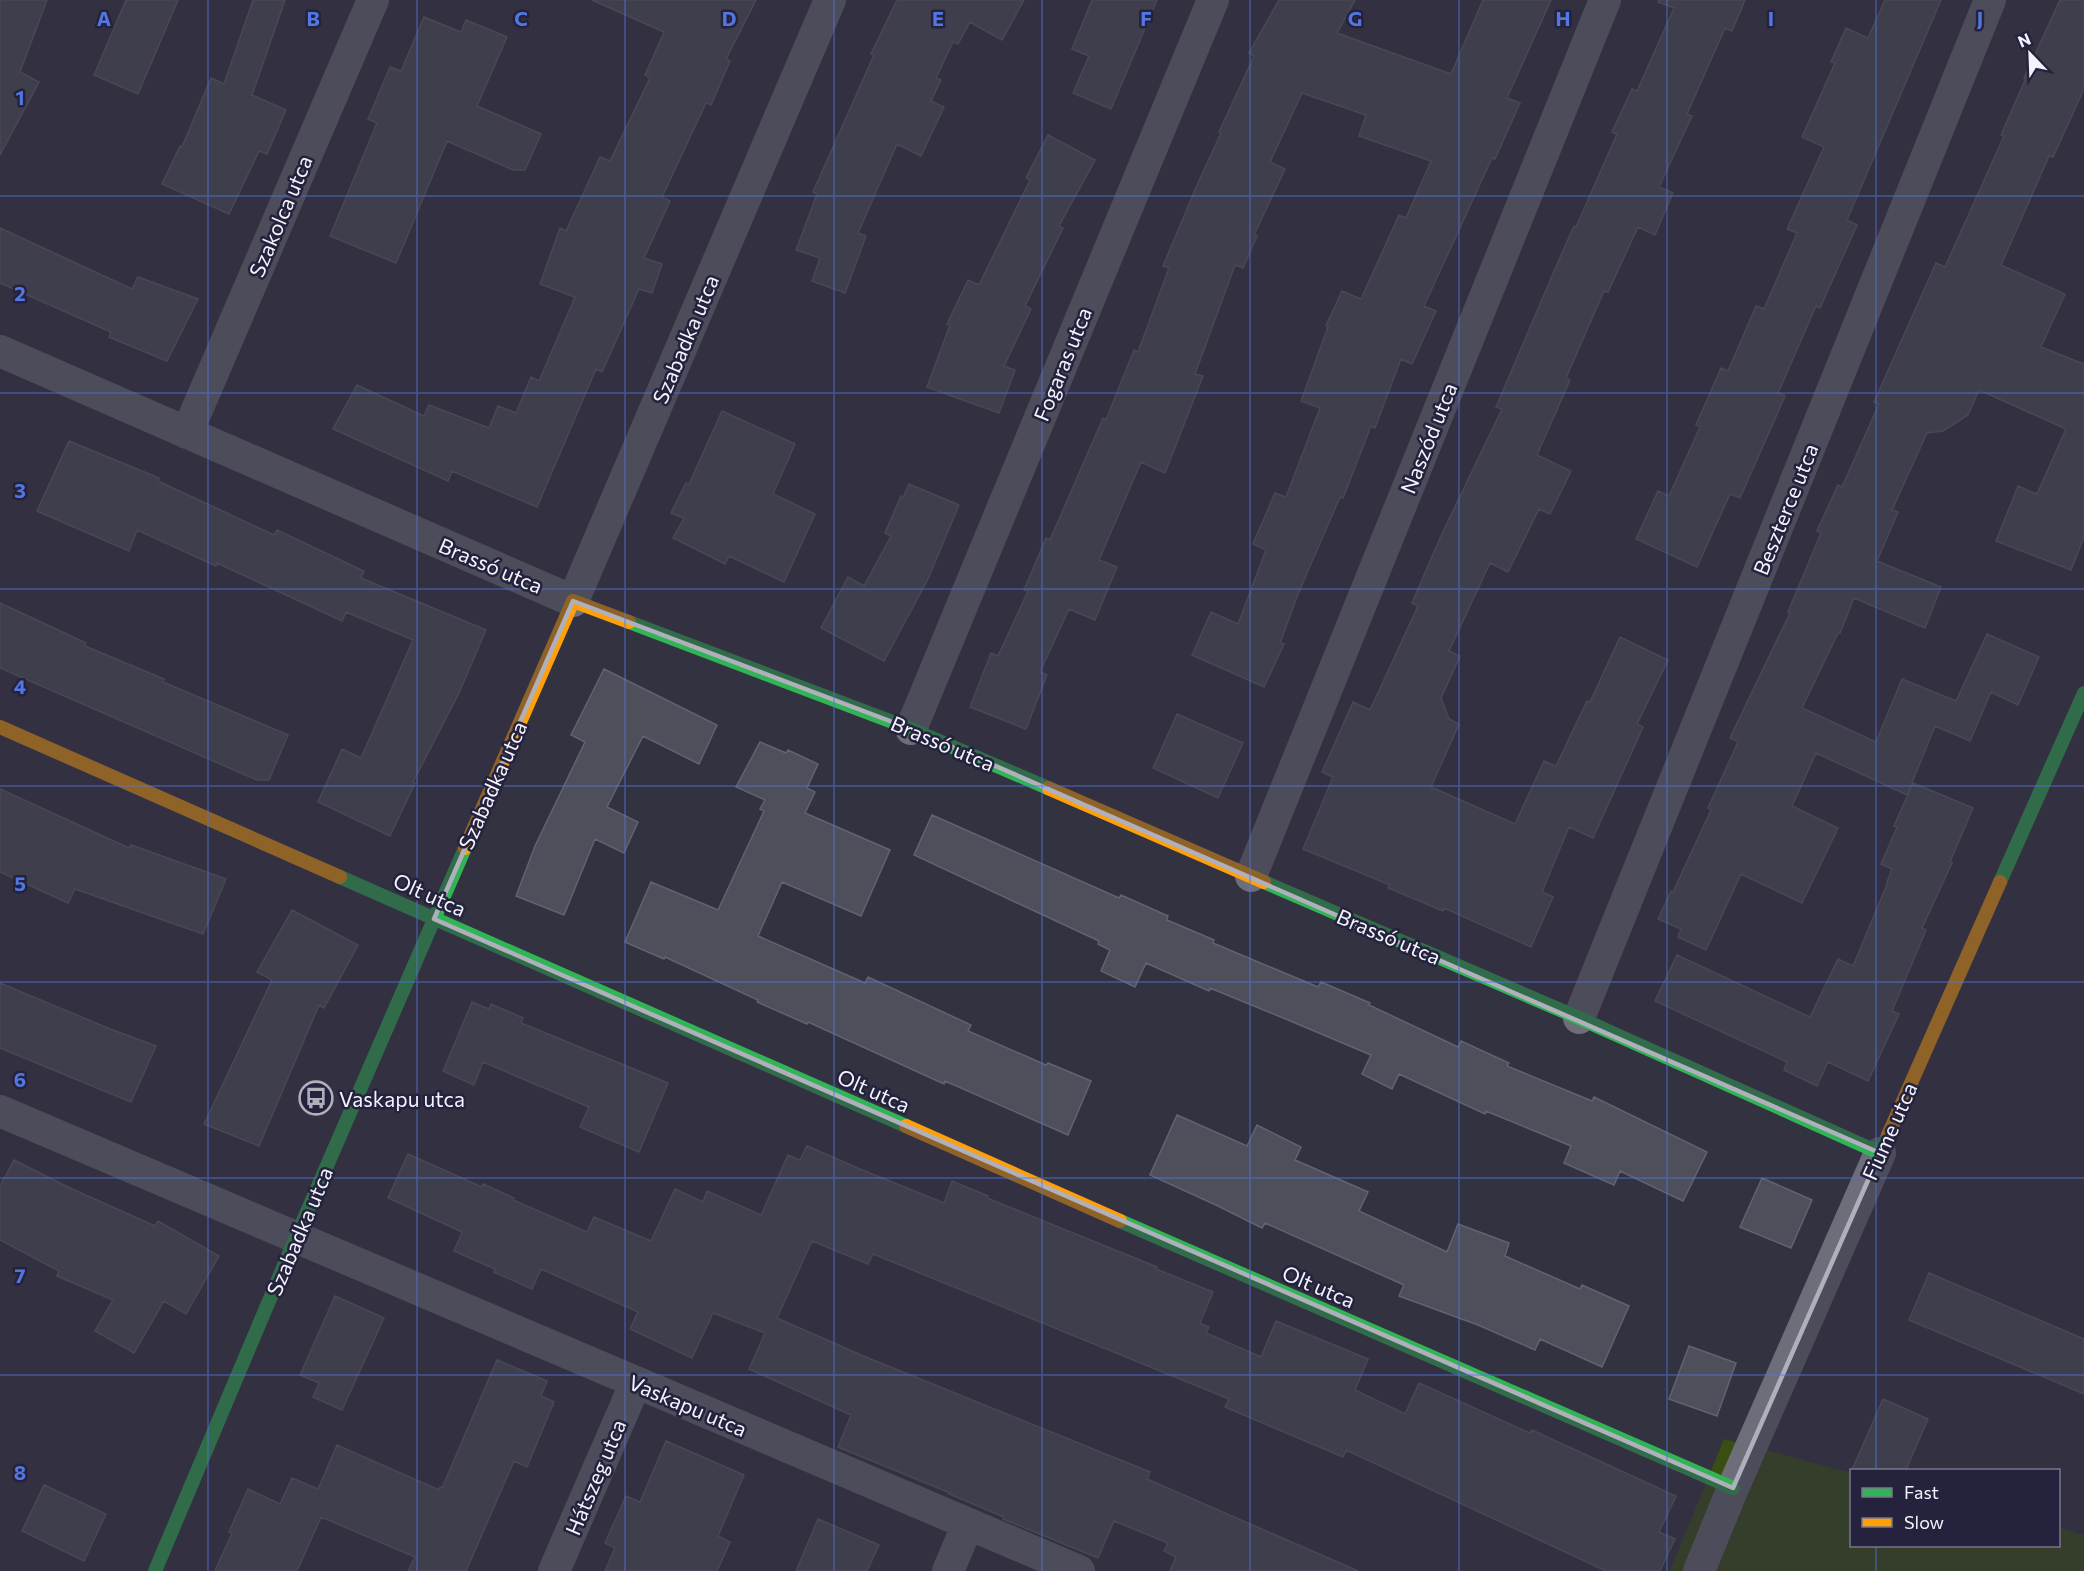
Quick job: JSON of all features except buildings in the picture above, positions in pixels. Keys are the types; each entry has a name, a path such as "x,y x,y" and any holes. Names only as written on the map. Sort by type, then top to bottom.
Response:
{"street":[{"name":"Szakolca utca","path":"187,433 373,0"},
{"name":"Szabadka utca","path":"155,1571 296,1237 573,601 830,0"},
{"name":"Fogaras utca","path":"911,729 1213,0"},
{"name":"Naszód utca","path":"1251,876 1605,0"},
{"name":"Beszterce utca","path":"1579,1018 1990,0"},
{"name":"Brassó utca","path":"0,351 573,601 911,729 1579,1018 1880,1153"},
{"name":"Fiume utca","path":"1699,1571 1733,1488 2084,693"},
{"name":"Olt utca","path":"0,727 1254,1280 1733,1488"},
{"name":"Vaskapu utca","path":"0,1112 1079,1571"},
{"name":"Hátszeg utca","path":"554,1571 636,1382"},
{"path":"948,1571 968,1524"}],"highlighted area":[{"path":"573,601 911,729 1880,1153 1733,1488 434,919"}],"green space":[{"path":"1724,1439 1850,1473 1850,1547 2060,1547 2060,1528 2084,1535 2084,1571 1670,1571"}],"traffic: fast":[{"path":"629,622 911,729 1048,788"},
{"path":"2000,882 2084,693"},
{"path":"155,1571 296,1237 465,848"},
{"path":"340,877 906,1126"},
{"path":"1264,882 1579,1018 1880,1153 1888,1135"},
{"path":"1120,1221 1733,1488"}],"traffic: slow":[{"path":"465,848 573,601 629,622"},
{"path":"0,727 340,877"},
{"path":"1048,788 1264,882"},
{"path":"1888,1135 2000,882"},
{"path":"906,1126 1120,1221"}],"place":[{"name":"Vaskapu utca","path":"316,1098"}]}
